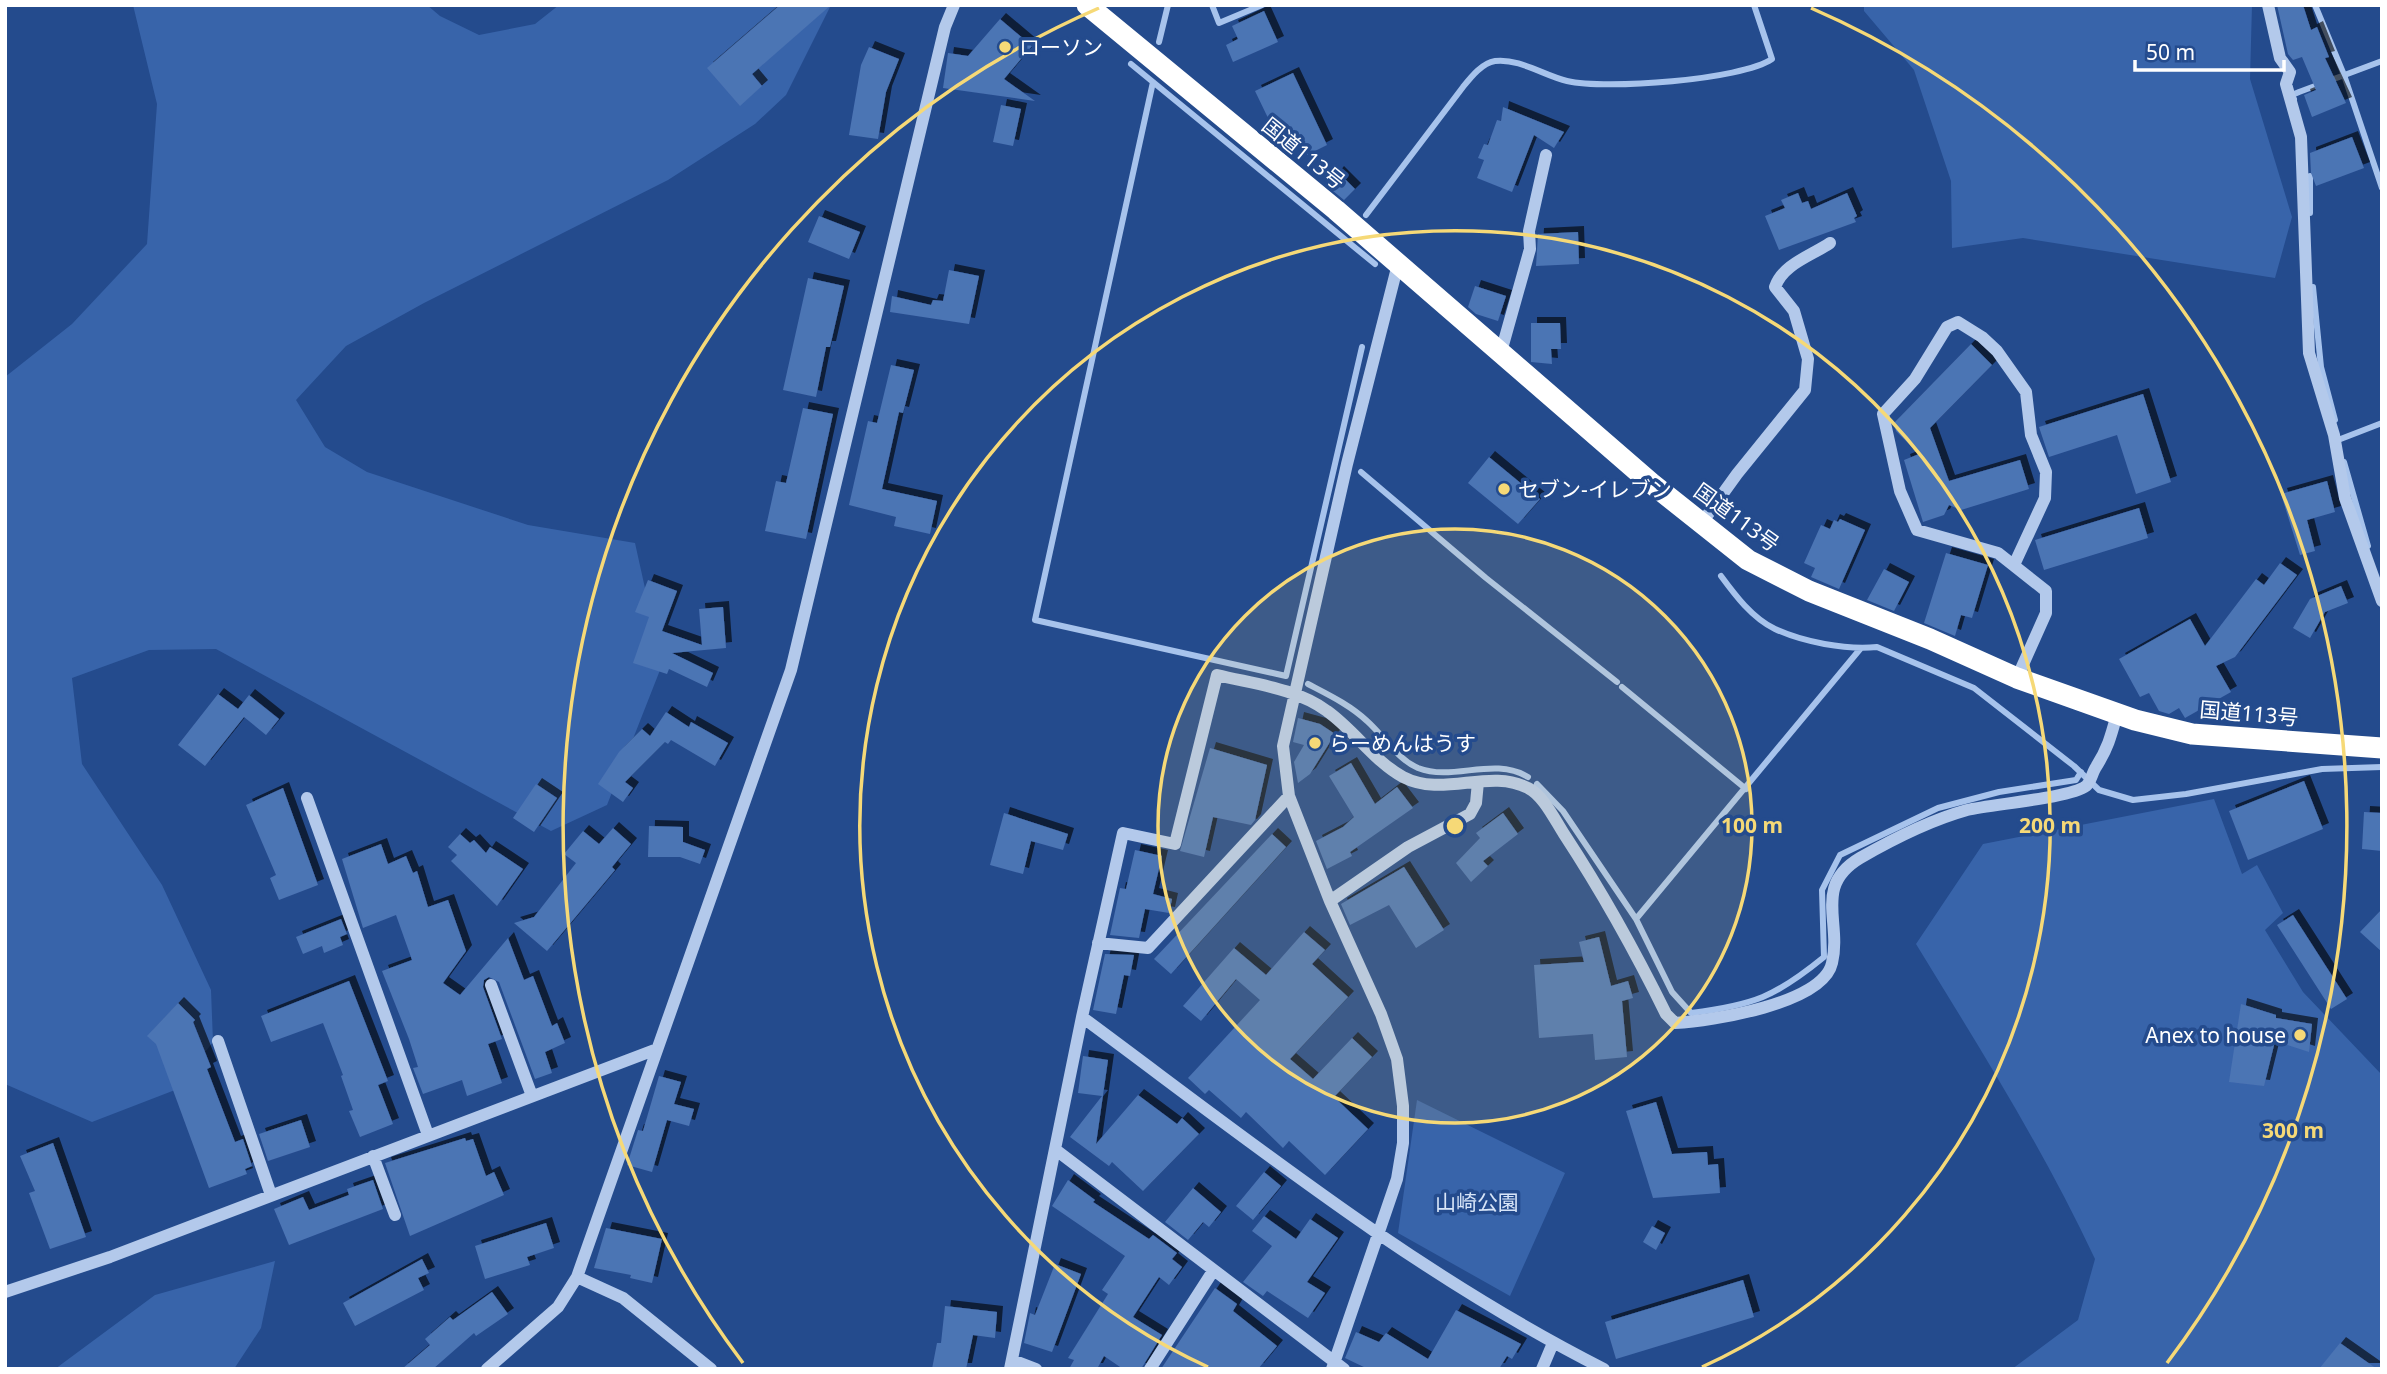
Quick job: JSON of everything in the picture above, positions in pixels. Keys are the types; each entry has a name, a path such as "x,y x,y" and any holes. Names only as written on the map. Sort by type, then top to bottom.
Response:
{"highway":[{"name":"国道113号","path":"1087,5 1398,264 1701,524 1748,560 1809,591 1930,639 2017,678 2117,714 2192,734 2382,748"}],"street":[{"path":"487,1369 558,1307 577,1277 790,670 942,40 954,5"},
{"path":"2269,5 2280,58 2290,72 2286,84 2301,137 2309,353 2334,435 2345,498 2382,601"},
{"path":"1501,352 1530,249 1529,231 1546,155"},
{"path":"1701,524 1737,474 1805,390 1808,359 1794,311 1775,287 1779,277 1794,264 1830,243"},
{"path":"1056,1150 1337,1367 1376,1235 1397,1179 1403,1143 1403,1106 1398,1071 1381,1014 1330,901 1289,796 1283,746 1347,464 1398,264"},
{"path":"2014,565 2045,498 2046,472 2031,435 2026,392 1997,351 1982,337 1958,322 1947,327 1914,379 1882,414 1899,491 1917,530 1998,553 2046,591 2046,613 2017,678"},
{"path":"1036,1369 1011,1364 1082,1017 1123,833 1175,844 1217,675 1296,694 1326,710 1401,776 1435,786 1503,781 1530,788 1549,811 1608,901 1666,1014 1675,1023 1690,1023 1761,1010 1817,984 1826,976 1833,962 1830,905 1845,867 1912,831 1965,811 2039,796 2069,795 2088,785 2107,754 2117,714"},
{"path":"1330,901 1408,847 1470,814 1476,803 1478,782"},
{"path":"1098,943 1148,948 1289,796"},
{"path":"307,798 428,1136"},
{"path":"491,985 531,1096"},
{"path":"1082,1017 1376,1235 1553,1343 1604,1369"},
{"path":"218,1041 271,1195"},
{"path":"5,1292 110,1257 657,1049"},
{"path":"373,1156 394,1215"},
{"path":"1150,1369 1213,1271"},
{"path":"577,1277 623,1298 711,1369"},
{"path":"1542,1369 1553,1343"}],"green space":[{"path":"133,5 427,5 440,16 479,35 535,24 559,5 831,5 786,95 755,124 668,180 424,303 346,346 296,400 325,447 367,472 528,525 635,543 662,665 607,805 551,831 216,649 149,650 72,678 82,764 162,885 211,990 213,1042 175,1090 92,1122 5,1084 5,377 72,324 147,244 157,104"},
{"path":"1864,5 2252,5 2250,79 2292,217 2275,278 2023,238 1952,248 1951,181 1914,70 1864,11"},
{"path":"2214,799 2242,874 2257,865 2283,913 2265,930 2303,992 2382,1075 2382,1369 2012,1369 2078,1320 2095,1259 2033,1139 1916,944 1983,844"},
{"name":"山崎公園","path":"1417,1100 1565,1173 1510,1296 1398,1233"},
{"path":"275,1261 261,1328 234,1369 55,1369 155,1295"}],"building":[{"path":"780,5 831,5 752,74 762,86 740,106 707,68"},
{"path":"2277,5 2303,5 2311,30 2317,27 2329,57 2325,58 2346,103 2312,117 2304,95 2316,90 2302,57 2293,60 2288,54"},
{"path":"1264,11 1278,42 1233,62 1226,45 1238,39 1232,26"},
{"path":"1000,19 1032,46 1004,79 1035,101 943,88 948,53 968,56"},
{"path":"869,47 899,59 886,92 878,139 849,135 861,65"},
{"path":"1293,73 1327,145 1307,155 1300,141 1283,149 1255,91"},
{"path":"1001,105 1021,109 1013,146 993,142"},
{"path":"1503,107 1564,132 1554,148 1534,135 1512,192 1477,178 1484,160 1478,158 1484,144 1488,145 1497,120 1501,121"},
{"path":"2352,137 2364,168 2316,186 2311,173 2310,153"},
{"path":"1338,172 1355,189 1344,200 1327,186"},
{"path":"1798,193 1802,203 1808,201 1811,209 1847,193 1857,216 1854,218 1856,222 1779,250 1765,216 1785,208 1781,200"},
{"path":"819,216 860,232 849,259 808,242"},
{"path":"1578,232 1579,264 1536,266 1538,234"},
{"path":"949,270 979,276 969,324 890,312 892,296 931,305 933,300 943,301"},
{"path":"808,278 844,286 830,347 826,347 816,397 783,390"},
{"path":"1475,286 1506,296 1498,321 1476,314 1468,307"},
{"path":"1531,323 1560,323 1561,349 1551,349 1552,364 1531,362"},
{"path":"1971,344 1992,365 1930,428 1949,481 2020,460 2029,489 1961,510 1949,505 1944,515 1923,522 1904,460 1919,454 1896,431 1894,423"},
{"path":"891,365 914,370 903,413 899,412 882,489 937,501 930,534 894,526 896,517 849,505 868,421 877,423"},
{"path":"2143,394 2171,482 2136,494 2117,435 2049,457 2039,427"},
{"path":"803,408 833,414 806,539 765,531 776,481 786,483"},
{"path":"1489,457 1540,499 1518,524 1468,483"},
{"path":"2327,481 2335,512 2307,520 2315,551 2300,555 2281,494"},
{"path":"2139,508 2148,538 2044,570 2035,540"},
{"path":"1840,519 1865,530 1839,589 1811,577 1815,568 1804,563 1821,525 1830,529 1834,520 1838,522"},
{"path":"1946,553 1988,565 1972,618 1961,615 1955,636 1924,623"},
{"path":"2280,563 2297,575 2235,657 2216,666 2231,692 2185,718 2179,708 2169,714 2159,711 2149,693 2140,697 2119,659 2190,619 2205,646 2256,579 2264,585"},
{"path":"1884,569 1909,582 1894,611 1867,600"},
{"path":"648,580 677,591 662,631 702,645 699,609 723,607 726,648 672,653 713,673 707,687 669,669 667,674 633,663 649,617 635,612"},
{"path":"2341,586 2348,603 2325,612 2310,638 2293,628 2310,599"},
{"path":"218,694 238,709 249,695 279,719 266,735 244,717 205,766 178,745"},
{"path":"666,712 689,727 691,722 728,743 715,766 671,740 668,744 665,742 625,782 633,788 623,802 598,784 619,752 642,729 650,736"},
{"path":"1298,718 1320,724 1335,734 1310,774 1298,783 1294,762 1304,745 1293,742"},
{"path":"1210,748 1267,765 1255,820 1251,825 1213,817 1204,857 1180,851"},
{"path":"1351,763 1375,804 1397,787 1413,808 1350,852 1352,856 1327,869 1316,841 1343,827 1354,817 1329,776"},
{"path":"2304,781 2323,829 2248,860 2229,811"},
{"path":"536,784 557,798 534,832 513,818"},
{"path":"283,788 318,885 279,900 270,878 276,875 246,805"},
{"path":"2364,812 2382,813 2382,851 2362,849"},
{"path":"1004,813 1068,834 1063,850 1031,841 1023,874 990,865"},
{"path":"1503,813 1518,834 1483,861 1488,866 1471,882 1456,863 1480,838 1476,833"},
{"path":"649,826 683,827 683,842 705,850 700,864 680,857 648,857"},
{"path":"613,828 631,844 612,867 615,870 547,951 514,923 534,917 576,863 564,854 583,831 599,844"},
{"path":"460,834 470,843 474,840 486,853 490,847 523,869 497,906 451,861 457,855 448,847"},
{"path":"1272,834 1286,847 1171,974 1154,959"},
{"path":"381,844 388,864 406,856 413,873 417,871 428,907 448,900 466,951 443,983 460,995 508,938 524,980 533,976 552,1026 557,1023 565,1043 545,1052 552,1073 535,1079 499,982 489,977 484,980 483,987 502,1039 488,1044 502,1083 467,1096 462,1080 423,1094 413,1068 418,1067 409,1039 382,971 412,960 396,915 363,928 342,859"},
{"path":"1135,850 1162,856 1153,894 1172,899 1169,913 1145,909 1139,938 1110,935 1120,888 1126,889"},
{"path":"1404,867 1444,930 1416,948 1389,905 1350,925 1341,904"},
{"path":"2382,909 2382,952 2360,932"},
{"path":"2293,915 2347,999 2331,1009 2277,925"},
{"path":"341,919 347,934 340,937 343,945 324,953 322,946 303,954 296,937"},
{"path":"1304,932 1325,950 1312,964 1348,997 1290,1059 1313,1079 1352,1038 1372,1057 1334,1097 1368,1129 1325,1175 1289,1141 1283,1148 1246,1112 1241,1118 1209,1090 1205,1094 1188,1078 1260,1000 1236,979 1201,1021 1183,1006 1234,948 1266,975"},
{"path":"1599,937 1611,986 1628,981 1633,998 1622,1001 1627,1057 1595,1060 1593,1034 1539,1038 1534,965 1584,962 1579,942"},
{"path":"1105,954 1134,955 1130,976 1124,975 1116,1014 1093,1010"},
{"path":"349,981 388,1081 378,1085 393,1124 360,1137 349,1111 353,1110 341,1076 343,1075 323,1023 271,1042 261,1016"},
{"path":"178,1003 195,1020 193,1022 211,1067 207,1069 235,1142 243,1139 252,1166 245,1169 247,1174 209,1188 156,1044 147,1036"},
{"path":"2241,1004 2276,1015 2276,1018 2312,1024 2309,1052 2275,1041 2264,1086 2229,1082"},
{"path":"1083,1056 1108,1060 1096,1144 1138,1095 1177,1124 1182,1118 1199,1134 1143,1191 1112,1162 1109,1166 1070,1137 1102,1096 1078,1093"},
{"path":"659,1076 681,1082 674,1104 694,1109 689,1126 667,1120 652,1172 627,1165 638,1130 643,1131"},
{"path":"1656,1102 1672,1154 1707,1152 1708,1165 1718,1164 1720,1193 1653,1198 1626,1111"},
{"path":"301,1120 310,1147 268,1161 259,1134"},
{"path":"465,1138 466,1141 473,1139 486,1176 494,1172 504,1195 410,1236 385,1163"},
{"path":"53,1143 86,1237 50,1249 29,1193 35,1191 20,1156"},
{"path":"1264,1172 1281,1186 1253,1220 1236,1206"},
{"path":"373,1180 383,1209 289,1245 274,1209 303,1197 309,1210 349,1195 347,1189"},
{"path":"1068,1180 1095,1200 1093,1202 1149,1239 1153,1235 1177,1253 1172,1259 1182,1267 1169,1285 1159,1277 1133,1317 1162,1335 1141,1369 1123,1369 1104,1356 1097,1369 1069,1369 1074,1360 1068,1358 1108,1294 1102,1290 1125,1256 1052,1206"},
{"path":"1193,1188 1221,1212 1209,1227 1203,1222 1188,1240 1165,1222"},
{"path":"1264,1216 1296,1239 1310,1219 1338,1238 1307,1282 1325,1293 1308,1318 1267,1291 1263,1296 1243,1282 1272,1246 1252,1231"},
{"path":"546,1223 554,1248 527,1257 530,1265 485,1279 475,1246"},
{"path":"1652,1226 1665,1233 1656,1250 1643,1242"},
{"path":"606,1228 662,1239 652,1283 630,1278 631,1275 594,1268"},
{"path":"422,1259 429,1273 418,1278 424,1290 355,1326 343,1303"},
{"path":"1055,1264 1081,1274 1052,1352 1024,1343 1030,1313 1035,1315"},
{"path":"1743,1280 1754,1317 1616,1359 1605,1322"},
{"path":"1215,1288 1237,1304 1233,1311 1277,1346 1258,1369 1161,1369"},
{"path":"492,1292 508,1314 476,1336 474,1333 433,1369 402,1369 430,1345 425,1339 450,1317 453,1320"},
{"path":"945,1306 997,1312 995,1338 973,1335 966,1369 932,1369 937,1343 941,1343"},
{"path":"1456,1310 1521,1344 1512,1359 1507,1356 1499,1369 1368,1369 1345,1358 1356,1332 1379,1342 1386,1333 1428,1359"},
{"path":"2340,1343 2377,1369 2319,1369"}],"waterway":[{"path":"1159,42 1168,5"},
{"path":"1212,5 1219,23 1262,5"},
{"path":"1366,215 1463,87 1486,64 1495,61 1513,62 1559,79 1585,84 1640,84 1732,73 1772,59 1754,5"},
{"path":"2315,5 2344,75 2382,188"},
{"path":"2294,99 2292,95 2382,61"},
{"path":"1131,64 1375,264"},
{"path":"1153,82 1035,620 1286,676 1362,347"},
{"path":"2310,176 2310,213"},
{"path":"2313,287 2321,367 2335,420"},
{"path":"2338,440 2382,423"},
{"path":"2344,462 2368,546"},
{"path":"1361,472 1486,578 1617,682"},
{"path":"1721,576 1751,612 1775,629 1825,644 1877,647 1974,688 2074,766 2099,790 2133,800 2186,794 2322,769 2382,767"},
{"path":"1636,919 1861,648"},
{"path":"1308,684 1360,715 1397,753 1418,768 1432,772 1501,769 1528,777"},
{"path":"1622,687 1746,789"},
{"path":"1537,784 1563,811 1636,919 1672,992 1691,1013 1731,1007 1763,997 1791,982 1824,957 1822,890 1840,855 1938,808 1999,792 2076,780 2081,772"}],"place":[{"name":"ローソン","path":"1005,47"},
{"name":"セブン-イレブン","path":"1504,489"},
{"name":"らーめんはうす","path":"1315,743"},
{"name":"Anex to house","path":"2300,1035"}]}
